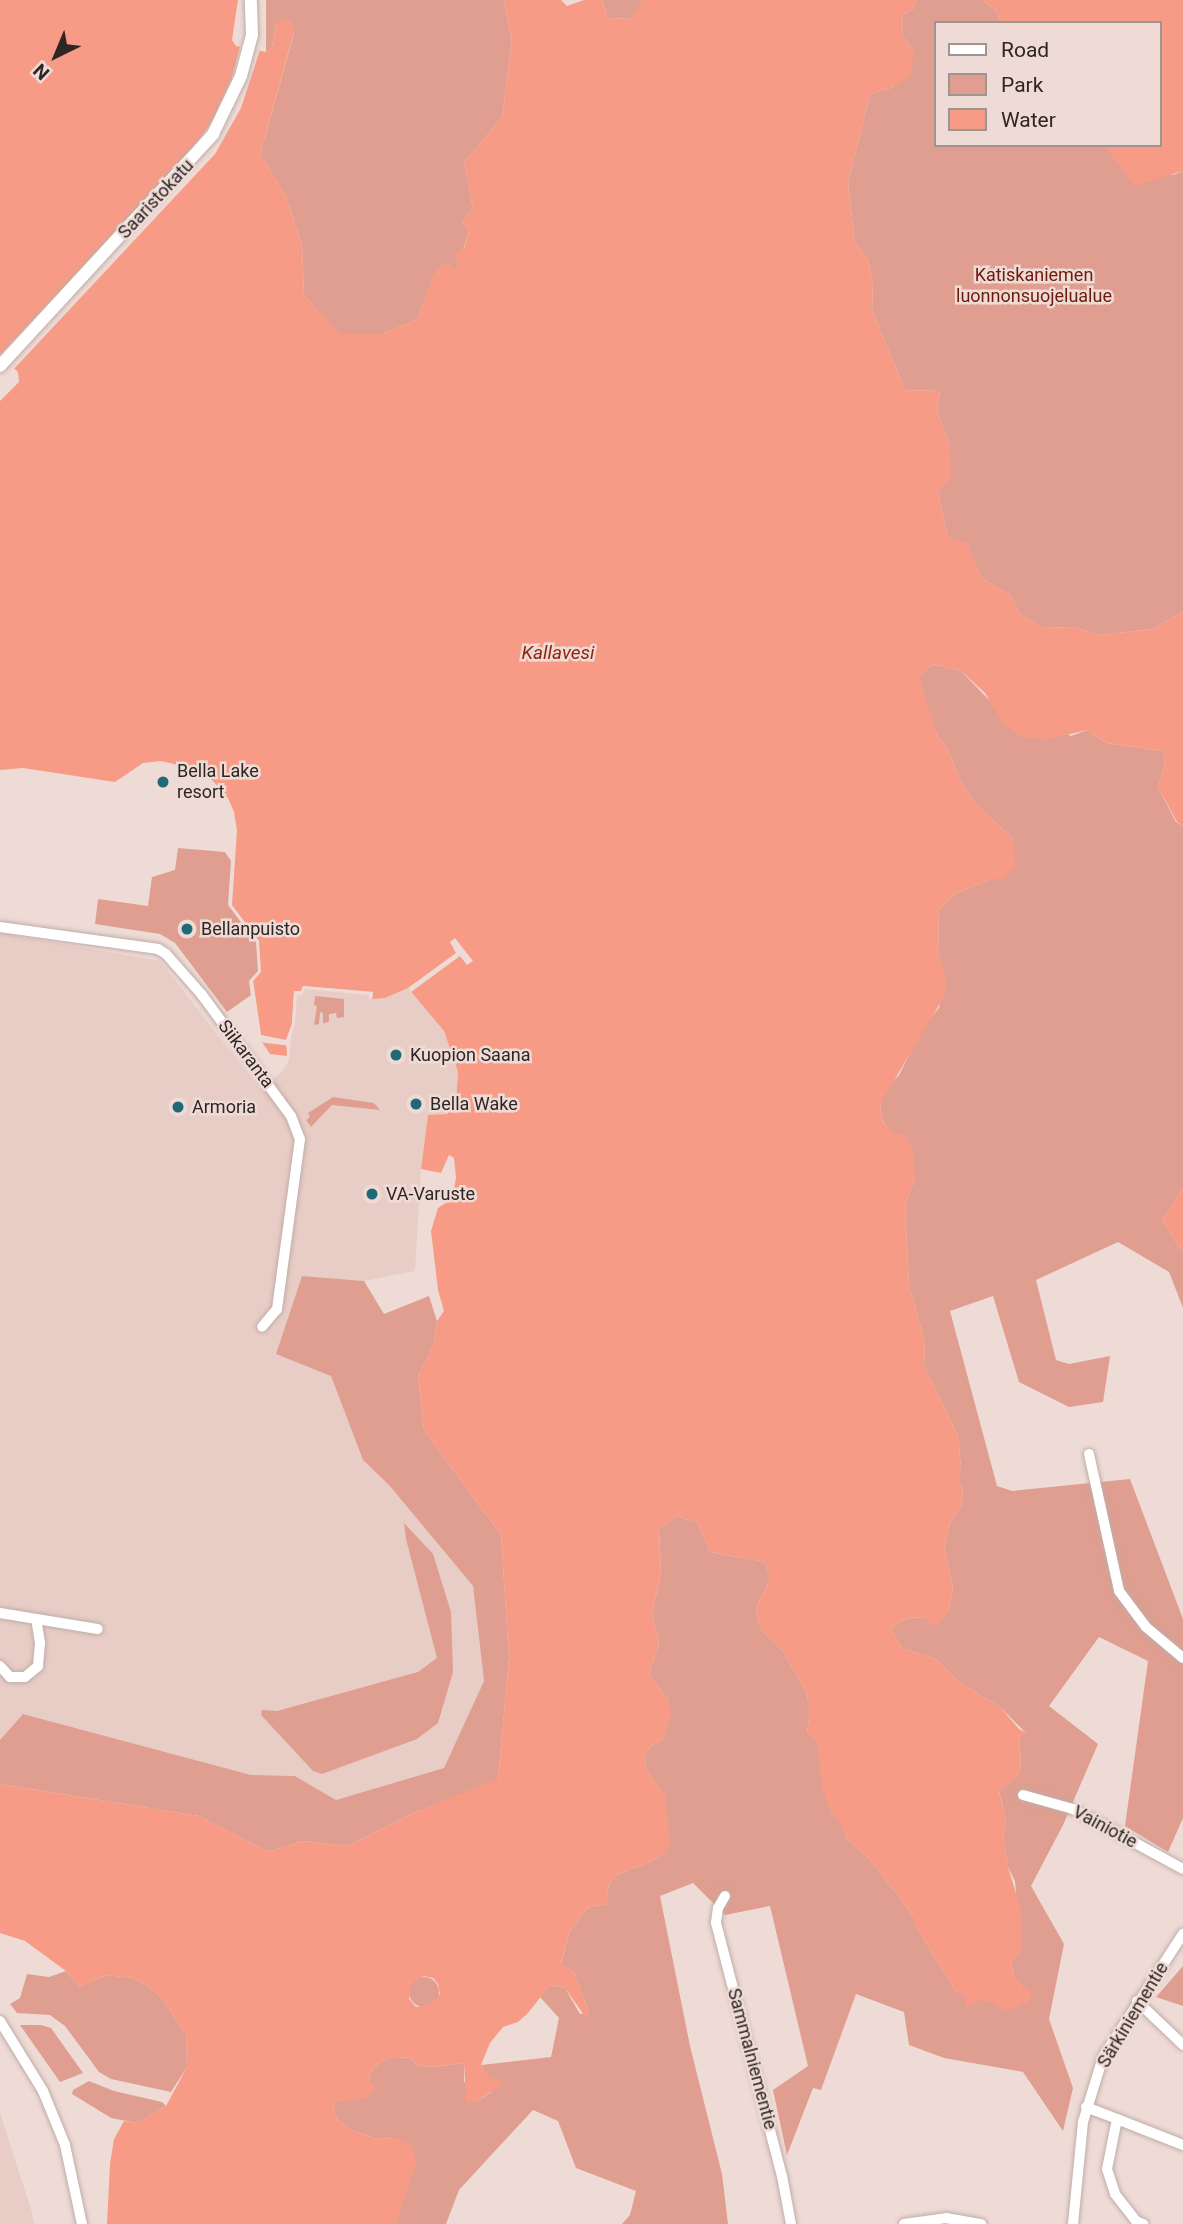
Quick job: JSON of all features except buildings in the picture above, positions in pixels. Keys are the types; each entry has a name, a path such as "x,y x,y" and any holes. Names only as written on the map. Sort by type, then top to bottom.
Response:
{"main road":[{"name":"Saaristokatu","path":"0,366 213,134 241,76 252,35 251,0"}],"street":[{"name":"Siikaranta","path":"0,927 158,949 166,954 202,995 291,1116 300,1139 277,1309 262,1327"},
{"path":"1089,1454 1119,1591 1146,1627 1183,1658"},
{"path":"0,1613 98,1629"},
{"path":"0,1666 10,1677 25,1677 38,1666 40,1643 36,1619"},
{"name":"Vainiotie","path":"1023,1795 1073,1809 1183,1869"},
{"name":"Sammalniementie","path":"724,1896 718,1908 716,1923 782,2176 791,2224"},
{"name":"Särkiniementie","path":"1073,2224 1086,2107 1103,2057 1183,1934"},
{"path":"1137,2001 1183,2045"},
{"path":"0,2021 47,2101 65,2145 82,2224"},
{"path":"1086,2107 1183,2145"},
{"path":"1117,2119 1107,2169 1115,2194 1136,2221 1143,2224"},
{"path":"904,2224 946,2218 981,2224"}],"shaded area":[{"path":"0,933 160,961 260,1089 282,1072 289,1060 295,991 303,986 408,988 444,1031 458,1072 456,1105 447,1114 428,1116 421,1169 415,1271 364,1281 302,1276 331,1376 363,1460 389,1485 473,1586 484,1681 444,1768 336,1800 295,1776 251,1775 23,1714 0,1740"},
{"path":"0,2113 31,2209 34,2224 0,2224"}],"green space":[{"path":"266,0 504,0 512,42 502,117 464,163 473,208 462,222 469,231 457,268 451,269 449,263 436,270 417,320 382,334 339,334 304,295 302,245 286,196 260,155 294,33 276,23 272,47 266,52"},
{"path":"602,0 643,0 632,19 608,18"},
{"name":"Katiskaniemen luonnonsuojelualue","path":"917,0 982,0 996,10 1000,21 934,21 934,147 1106,147 1115,158 1173,175 1183,171 1183,612 1152,629 1100,635 1072,627 1043,628 1020,614 1011,595 982,579 966,543 948,538 938,493 950,446 937,412 940,391 905,390 872,310 873,283 868,259 855,244 848,183 870,94 894,87 914,52 902,35 903,15 913,9"},
{"path":"932,664 961,671 993,704 1071,736 1087,730 1106,743 1163,751 1165,763 1158,787 1176,822 1183,826 1183,1188 1162,1220 1183,1253 1183,1308 1169,1272 1118,1242 1036,1280 1056,1360 1069,1364 1110,1356 1103,1402 1069,1407 1019,1382 993,1296 950,1311 997,1486 1012,1491 1130,1479 1183,1619 1183,1818 1168,1852 1125,1826 1148,1661 1099,1637 1049,1706 1098,1744 1063,1825 1031,1886 1064,1944 1049,2019 1073,2088 1063,2131 1023,2072 944,2058 909,2045 904,2012 856,1994 821,2090 813,2088 787,2155 773,2090 808,2066 770,1906 725,1915 693,1883 660,1896 690,2046 722,2174 728,2224 622,2224 630,2215 636,2191 576,2168 558,2121 533,2110 459,2190 446,2224 396,2224 395,2138 376,2139 351,2130 337,2119 333,2103 355,2098 369,2082 371,2072 380,2062 396,2057 410,2058 417,2065 433,2067 464,2063 464,2081 476,2102 492,2092 490,2079 481,2065 551,2057 559,2018 540,1997 550,1985 565,1988 580,2014 589,2013 574,1972 561,1964 569,1933 587,1908 606,1904 609,1883 618,1874 648,1863 664,1853 665,1796 647,1771 644,1756 651,1746 663,1739 669,1701 649,1675 659,1643 652,1615 661,1572 659,1528 677,1516 698,1523 710,1552 765,1562 770,1579 756,1609 761,1630 782,1650 806,1691 810,1711 807,1732 817,1741 831,1812 842,1824 847,1839 868,1857 914,1917 914,1923 956,1992 992,2002 1022,1986 1014,1977 1011,1962 1021,1951 1015,1881 1008,1867 1003,1835 1006,1822 999,1790 1016,1778 1021,1766 1019,1736 1026,1733 1001,1708 958,1681 936,1659 902,1648 891,1630 901,1621 911,1618 924,1617 935,1626 949,1610 953,1587 944,1547 951,1521 961,1508 963,1492 958,1479 961,1467 958,1436 924,1366 925,1343 909,1286 905,1205 915,1178 906,1136 890,1131 882,1120 880,1104 887,1087 899,1075 925,1024 939,1008 945,976 938,955 939,909 955,894 991,879 1013,839 973,801 960,780 947,748 937,735 919,683 919,676"},
{"name":"Bellanpuisto","path":"178,848 225,852 231,861 228,905 256,942 258,971 249,981 251,995 227,1012 175,943 160,934 95,924 98,899 148,906 152,877 175,870"},
{"path":"315,996 344,999 344,1017 337,1018 336,1013 329,1014 329,1022 323,1023 323,1013 320,1012 319,1024 314,1025 317,1006 314,1005"},
{"path":"333,1097 374,1103 380,1110 332,1105 311,1127 306,1120 310,1117 308,1113"},
{"path":"302,1276 364,1281 384,1314 429,1296 437,1321 434,1345 418,1376 424,1430 501,1535 509,1658 498,1780 411,1814 348,1846 302,1841 269,1852 199,1816 0,1784 0,1740 23,1714 251,1775 295,1776 336,1800 444,1768 484,1681 473,1586 389,1485 363,1460 331,1376 276,1354"},
{"path":"404,1523 433,1554 451,1612 453,1672 438,1723 417,1739 322,1774 313,1771 261,1715 262,1710 277,1711 418,1672 437,1658"},
{"path":"1183,1966 1183,2006 1156,1997"},
{"path":"66,1971 80,1987 106,1975 133,1978 163,1999 186,2034 187,2067 171,2092 111,2079 99,2072 65,2026 50,2015 17,2013 10,2004 20,1998 27,1974 49,1977"},
{"path":"424,1977 435,1981 439,1992 435,2003 424,2007 413,2003 409,1992 413,1981"},
{"path":"20,2025 51,2028 83,2073 60,2082"},
{"path":"89,2081 114,2091 162,2102 166,2106 137,2123 111,2118 72,2094 73,2090"}],"water":[{"name":"Kallavesi","path":"0,0 238,0 232,40 236,46 266,52 272,47 276,23 284,20 292,22 294,32 260,155 286,196 302,245 304,295 340,334 382,334 417,320 436,269 449,262 451,269 457,267 455,254 464,248 469,231 462,222 473,208 464,163 502,117 512,42 504,0 561,0 567,6 584,0 602,0 608,18 631,19 643,0 917,0 913,9 903,15 902,35 914,52 910,76 894,87 870,94 848,183 855,244 868,259 873,283 872,310 905,390 940,391 937,412 950,446 951,477 938,493 948,538 966,542 982,579 1011,595 1020,614 1043,628 1072,627 1100,635 1152,629 1183,612 1183,826 1177,822 1158,787 1165,763 1163,751 1106,743 1087,730 1046,740 1019,736 1002,722 985,693 961,671 932,664 919,676 937,735 947,748 960,780 973,801 1013,839 1016,866 1003,879 991,879 955,894 939,909 938,955 946,976 945,995 880,1104 882,1121 890,1130 906,1136 913,1149 915,1178 905,1205 909,1286 925,1343 924,1366 958,1436 961,1467 958,1479 963,1492 961,1508 951,1521 944,1547 953,1587 949,1610 935,1627 924,1617 901,1621 891,1630 902,1648 936,1659 958,1681 1001,1708 1019,1729 1027,1733 1019,1736 1021,1766 1016,1778 999,1791 1006,1822 1003,1835 1008,1867 1022,1913 1021,1951 1011,1962 1014,1977 1022,1986 1031,1990 1028,2003 1019,2003 1018,2008 1003,2010 992,2002 979,2000 966,2006 964,1995 956,1992 914,1923 914,1917 868,1857 847,1839 841,1824 831,1812 822,1787 817,1741 807,1732 810,1711 806,1691 782,1650 761,1630 756,1609 770,1579 765,1562 710,1552 698,1523 677,1516 659,1528 661,1572 652,1615 659,1643 649,1675 669,1701 671,1715 663,1739 651,1746 644,1756 647,1771 665,1796 670,1844 664,1853 648,1863 618,1874 609,1883 606,1904 587,1908 569,1933 561,1963 574,1972 589,2013 586,2018 565,1988 550,1985 528,2013 518,2022 503,2027 490,2043 481,2065 490,2078 499,2080 502,2085 476,2102 466,2101 464,2063 433,2067 417,2065 410,2058 397,2057 380,2062 371,2072 370,2082 376,2088 367,2098 333,2103 337,2119 351,2130 376,2139 395,2138 412,2145 416,2163 396,2224 107,2224 114,2139 124,2121 137,2123 166,2106 187,2067 186,2034 163,1999 145,1984 133,1978 106,1975 80,1987 66,1971 25,1941 0,1933 0,1784 199,1816 269,1852 302,1841 348,1846 411,1814 498,1779 509,1658 501,1535 424,1430 418,1376 434,1345 437,1321 444,1311 438,1290 431,1231 438,1208 452,1199 456,1178 454,1158 449,1155 441,1173 421,1169 428,1115 447,1114 456,1105 458,1072 444,1031 408,988 385,998 372,999 373,992 303,986 301,992 294,991 292,1024 286,1040 287,1056 270,1054 262,1042 253,981 261,972 259,941 232,905 237,830 234,812 228,798 212,780 195,769 161,761 143,763 115,782 23,768 0,770 0,401 19,382 18,372 0,356","holes":["424,1976 433,1978 438,1984 440,1994 430,2004 416,2007 409,1999 412,1983"]},
{"path":"982,0 1183,0 1183,171 1134,186 1105,147 1162,147 1162,21 1000,21 996,10"},
{"path":"1183,1188 1183,1253 1162,1220"}],"pier":[{"path":"241,43 261,47 241,108 215,154 12,371 0,361 0,355 186,157 212,122 232,78"},
{"path":"455,938 473,961 467,965 460,956 411,992 408,988 456,953 450,942"},
{"path":"250,981 253,981 261,1035 286,1040 292,1024 294,991 301,991 303,986 373,992 372,999 369,999 369,995 305,989 302,995 297,995 295,1024 290,1040 292,1046 258,1042"}],"place":[{"name":"Bella Lake resort","path":"163,782"},
{"name":"Bellanpuisto","path":"187,929"},
{"name":"Kuopion Saana","path":"396,1055"},
{"name":"Bella Wake","path":"416,1104"},
{"name":"Armoria","path":"178,1107"},
{"name":"VA-Varuste","path":"372,1194"}]}
